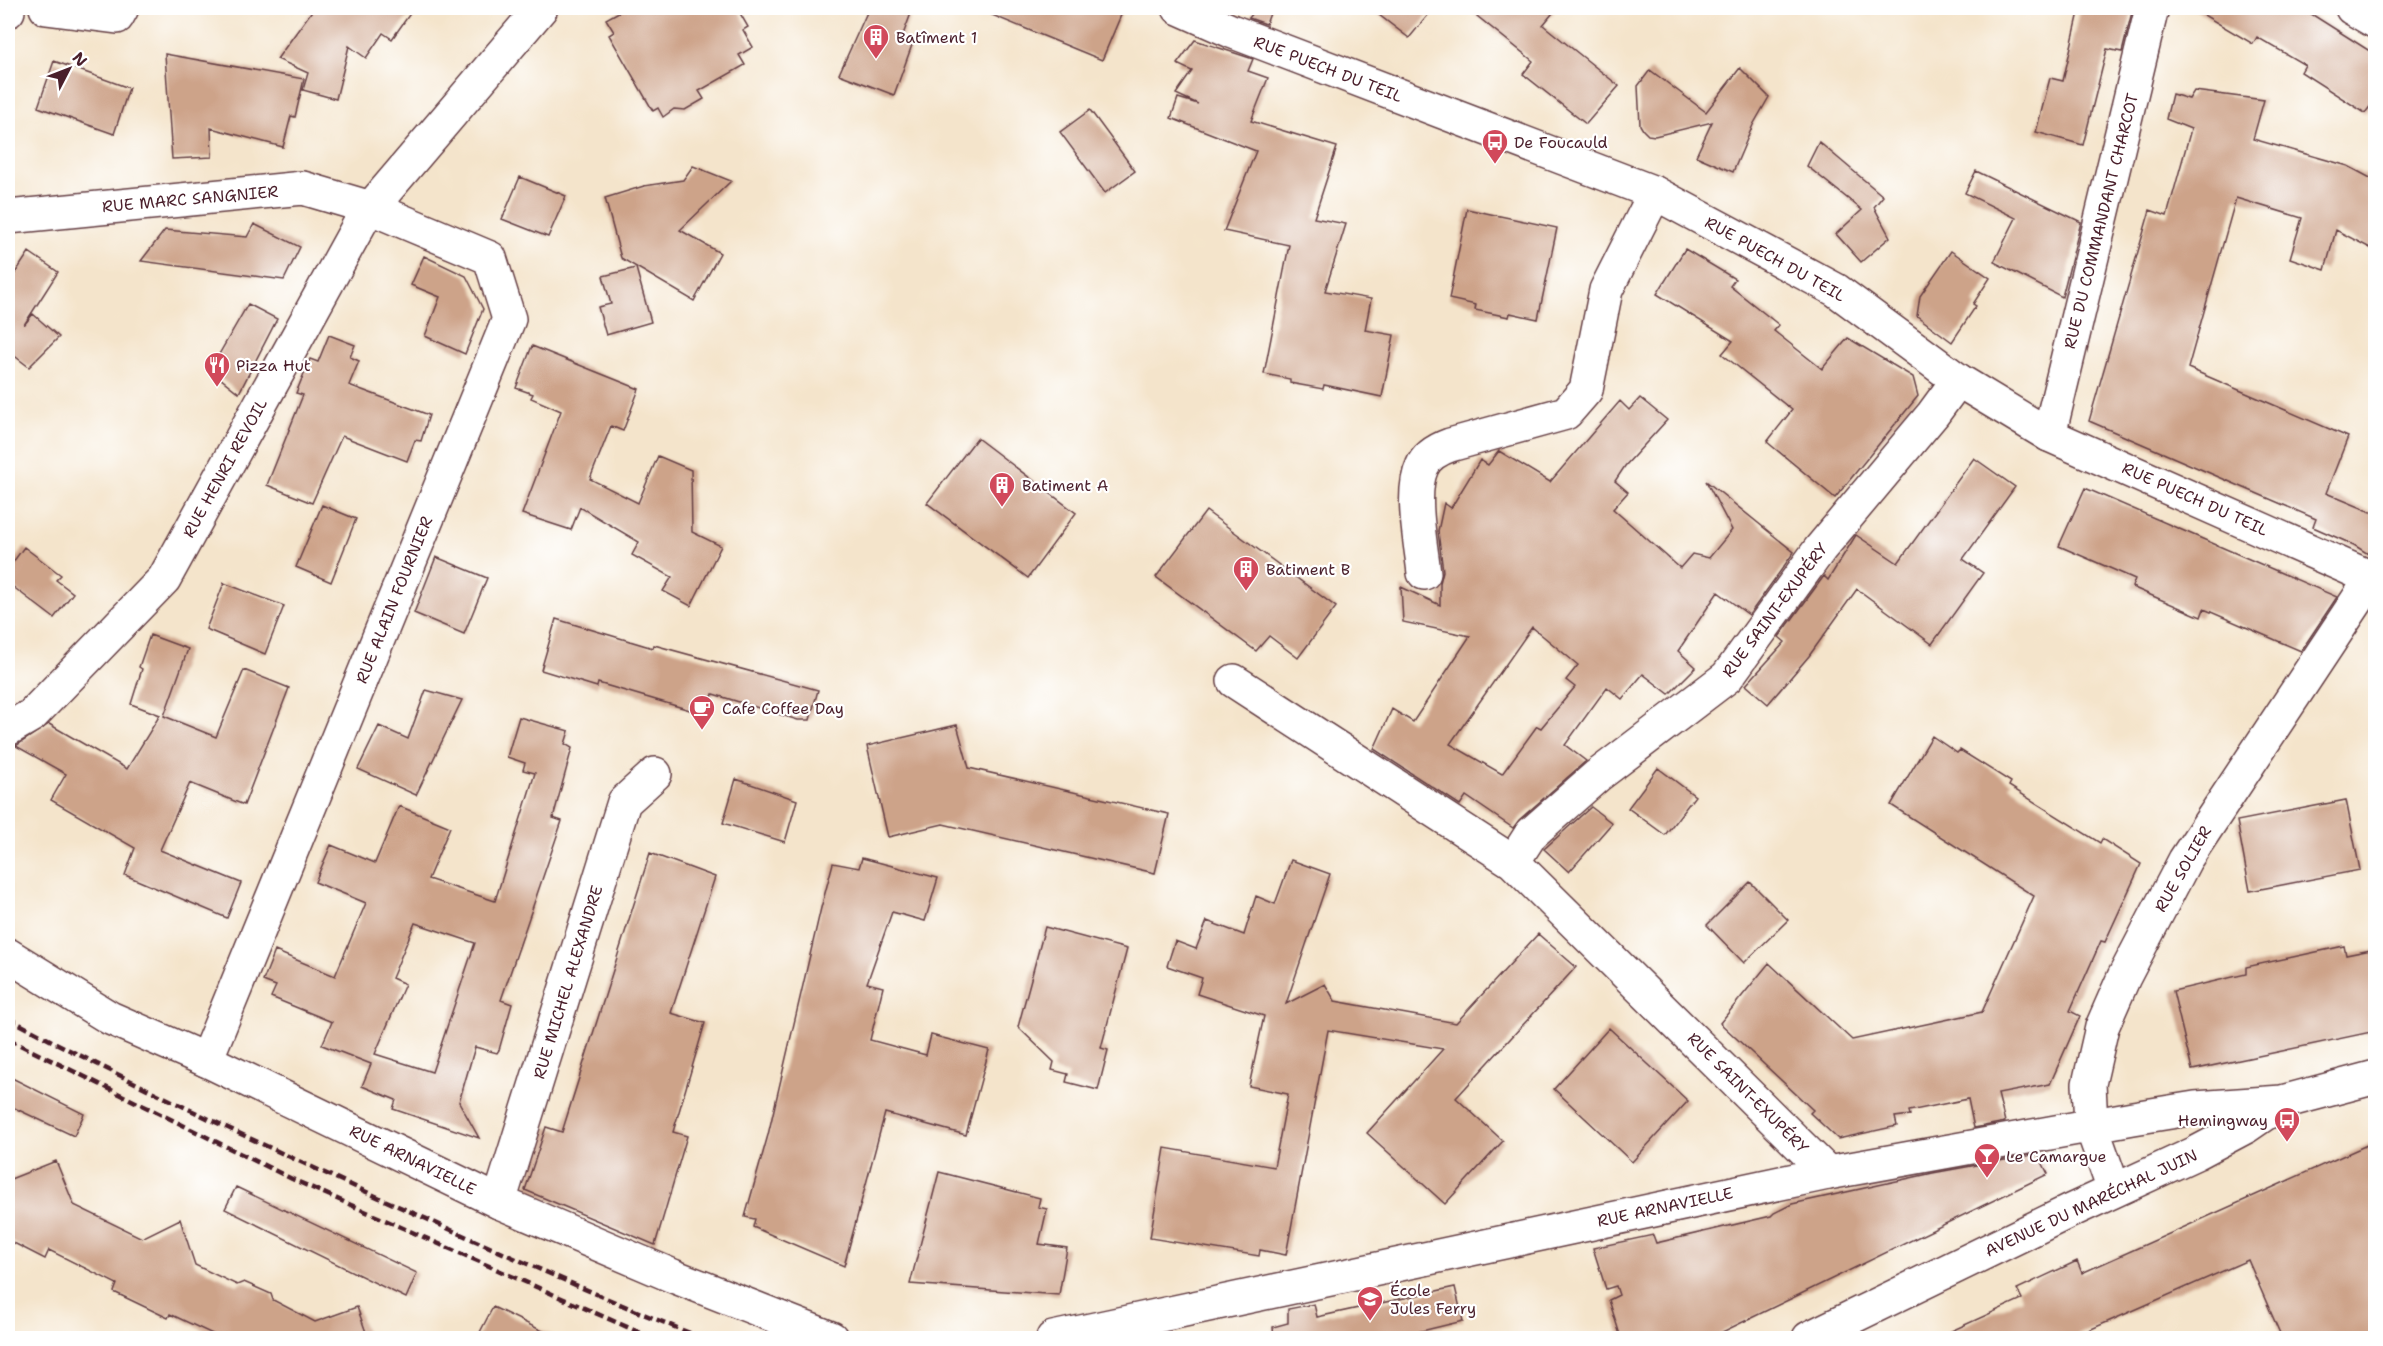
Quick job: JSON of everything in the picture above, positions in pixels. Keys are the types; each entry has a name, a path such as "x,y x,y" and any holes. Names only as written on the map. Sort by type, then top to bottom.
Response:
{"street":[{"path":"46,8 117,17 122,8"},
{"name":"RUE HENRI REVOIL","path":"8,729 32,715 164,579 364,216 542,8"},
{"name":"RUE PUECH DU TEIL","path":"1179,8 1231,32 1655,193 1836,290 1959,380 2049,435 2374,579"},
{"name":"RUE DU COMMANDANT CHARCOT","path":"2049,435 2152,8"},
{"path":"2352,8 2376,22"},
{"name":"RUE MARC SANGNIER","path":"8,217 303,188 370,208"},
{"path":"1424,573 1416,491 1422,466 1435,451 1450,444 1566,414 1586,390 1606,290 1655,193"},
{"name":"RUE ALAIN FOURNIER","path":"206,1060 509,319 490,258 370,208"},
{"name":"RUE SAINT-EXUPÉRY","path":"1513,862 1532,834 1597,776 1727,677 1820,549 1934,414 1959,380"},
{"name":"RUE SOLIER","path":"2114,1190 2091,1125 2090,1084 2102,1027 2124,977 2185,860 2374,579"},
{"name":"RUE SAINT-EXUPÉRY","path":"1234,681 1513,862 1828,1173"},
{"name":"RUE MICHEL ALEXANDRE","path":"499,1202 624,802 655,774"},
{"name":"RUE ARNAVIELLE","path":"8,955 110,1018 206,1060 499,1202 684,1280 831,1338"},
{"name":"AVENUE DU MARÉCHAL JUIN","path":"1809,1338 2114,1190 2196,1154 2247,1126 2282,1102 2376,1077"},
{"name":"RUE ARNAVIELLE","path":"1053,1338 1828,1173 2195,1108 2282,1102"}],"building":[{"path":"314,8 414,8 392,39 383,33 366,58 349,46 336,99 303,90 308,73 277,59"},
{"path":"626,8 737,8 748,27 743,30 753,47 739,55 745,65 699,91 704,99 685,110 674,109 663,117 658,108 653,111 609,35 614,32 606,19"},
{"name":"Batîment 1","path":"869,8 913,8 901,40 912,45 894,95 839,74"},
{"path":"975,8 1124,8 1102,60"},
{"path":"1257,8 1272,8 1266,24 1249,18"},
{"path":"1370,8 1434,8 1409,38"},
{"path":"1467,8 1557,8 1543,25 1619,86 1586,124 1523,74 1533,61"},
{"path":"2080,8 2133,8 2122,52 2107,49 2083,145 2036,132 2050,78 2063,81"},
{"path":"2192,8 2302,8 2376,55 2376,99 2365,113 2301,72 2305,65 2257,37 2253,44"},
{"path":"1195,40 1253,59 1248,71 1268,78 1251,121 1337,147 1314,218 1346,224 1325,291 1371,299 1365,330 1394,335 1382,397 1324,385 1323,389 1290,383 1290,379 1264,374 1289,245 1224,231 1256,151 1171,118 1178,98 1198,104 1176,94 1192,71 1177,64"},
{"path":"165,54 304,79 295,117 291,116 283,147 211,128 212,157 172,159"},
{"path":"54,61 129,88 114,134 38,107"},
{"path":"1740,68 1769,97 1753,125 1733,172 1696,156 1712,122 1655,136 1648,135 1643,130 1640,125 1638,86 1650,70 1706,112"},
{"path":"2194,91 2264,100 2253,139 2348,166 2376,181 2376,251 2336,230 2325,270 2290,258 2302,218 2236,198 2188,368 2348,437 2326,493 2376,514 2376,559 2354,545 2313,527 2316,519 2089,421 2150,210 2167,216 2191,129 2166,119 2172,94 2189,99"},
{"path":"1090,110 1135,171 1105,193 1060,132"},
{"path":"1819,142 1883,196 1874,207 1890,237 1861,262 1836,234 1862,210 1807,166"},
{"path":"693,166 731,181 680,230 720,253 694,301 621,258 605,198 644,186 683,180"},
{"path":"1976,171 2081,222 2062,297 1994,262 2016,218 1965,193"},
{"path":"520,177 566,196 548,237 502,219"},
{"path":"1467,209 1557,228 1538,319 1510,313 1509,317 1475,310 1476,305 1449,299"},
{"path":"254,224 300,247 284,280 141,261 165,230 247,237"},
{"path":"1685,249 1735,279 1730,286 1779,325 1774,331 1822,369 1848,338 1913,377 1918,396 1835,498 1767,442 1792,410 1722,354 1733,341 1657,294"},
{"path":"1951,251 1990,278 1973,304 1976,306 1952,342 1917,316 1920,296"},
{"path":"29,252 58,272 24,325 33,314 59,337 29,367 8,351 8,284"},
{"path":"424,256 466,276 483,309 465,354 425,336 440,297 411,285"},
{"path":"636,268 651,322 606,335 598,307 611,304 603,276"},
{"path":"248,304 277,319 239,393 210,370"},
{"path":"329,335 355,345 350,357 359,361 349,385 429,415 421,441 415,440 407,461 342,436 312,503 267,485 303,395 296,393 310,359 318,362"},
{"path":"532,346 639,389 623,431 611,426 590,479 638,503 658,456 691,470 692,532 721,546 691,606 663,591 672,577 632,555 639,542 580,507 571,530 522,514 561,411 531,398 533,394 516,388"},
{"path":"1640,398 1667,420 1625,466 1615,481 1628,492 1613,509 1680,568 1692,554 1709,558 1732,530 1706,481 1794,552 1749,615 1718,592 1678,651 1696,667 1669,694 1643,674 1622,699 1607,687 1565,745 1586,761 1519,820 1513,828 1466,796 1460,805 1374,749 1392,709 1413,722 1470,636 1403,622 1401,587 1440,605 1440,583 1443,571 1438,531 1444,503 1451,508 1480,460 1488,465 1499,451 1550,482 1620,401 1629,410","holes":["1532,627 1578,665 1566,680 1575,687 1541,728 1537,726 1502,774 1450,744"]},
{"name":"Batiment A","path":"977,438 1076,513 1028,578 927,503"},
{"path":"1974,458 2015,487 1963,559 1983,573 1932,644 1857,589 1809,656 1768,704 1746,685 1785,642 1779,637 1824,576 1828,580 1856,535 1898,563"},
{"path":"2085,488 2337,597 2301,651 2204,609 2201,617 2132,587 2135,579 2059,546"},
{"path":"322,505 356,519 331,582 296,567"},
{"name":"Batiment B","path":"1206,511 1336,607 1298,658 1269,636 1256,651 1156,577"},
{"path":"24,547 61,575 56,580 73,593 54,618 8,583 8,569"},
{"path":"436,557 487,578 464,634 414,613"},
{"path":"224,583 284,606 265,654 206,629"},
{"path":"556,619 653,648 654,645 818,690 810,720 798,720 713,694 707,715 598,683 597,687 541,670"},
{"path":"150,635 188,649 164,716 216,737 244,670 289,688 244,805 190,783 160,850 241,883 227,918 125,875 135,848 51,800 66,774 16,746 49,724 127,769 160,715 131,704 142,669 139,667"},
{"path":"426,690 462,700 416,795 358,769 379,726 408,739"},
{"path":"519,717 569,731 565,744 572,748 553,818 562,821 501,1000 512,1004 499,1050 497,1053 475,1047 459,1102 479,1138 393,1109 396,1100 362,1086 371,1064 322,1045 332,1022 271,997 276,986 263,981 275,951 335,976 366,903 315,882 331,845 375,863 399,806 450,827 428,879 495,901 535,773 523,770 525,763 507,757","holes":["415,923 475,943 432,1072 375,1054 405,984 392,978"]},
{"path":"957,725 969,768 1169,814 1155,873 943,824 888,837 867,746"},
{"path":"1932,736 1957,753 1960,750 2011,782 2009,786 2100,843 2102,839 2141,864 2105,942 2101,941 2070,1011 2080,1016 2050,1084 1998,1094 2005,1122 1974,1128 1968,1099 1909,1111 1910,1115 1895,1117 1897,1126 1838,1139 1810,1113 1813,1110 1720,1023 1769,963 1852,1040 1982,1012 2034,896 1891,805"},
{"path":"1658,768 1695,796 1665,835 1628,808"},
{"path":"736,779 797,800 785,842 723,823"},
{"path":"2346,800 2360,870 2250,891 2237,821"},
{"path":"1591,807 1612,823 1569,872 1544,849"},
{"path":"650,853 715,877 671,1013 705,1023 673,1132 687,1136 655,1245 525,1190 546,1127 562,1132"},
{"path":"862,858 938,878 925,921 892,912 867,983 883,987 870,1040 926,1055 931,1035 989,1050 966,1135 885,1113 844,1266 753,1227 755,1219 745,1217 768,1135 833,863 859,868"},
{"path":"1291,860 1330,874 1286,1004 1325,984 1335,1001 1456,1023 1538,934 1576,967 1456,1098 1503,1141 1445,1204 1367,1133 1443,1049 1328,1030 1286,1255 1260,1250 1259,1256 1150,1238 1165,1148 1274,1167 1288,1094 1249,1086 1264,1016 1197,994 1202,978 1167,966 1175,941 1196,949 1207,921 1244,935 1256,896 1275,904"},
{"path":"1750,882 1788,920 1744,963 1707,925"},
{"path":"1045,927 1127,949 1101,1048 1108,1050 1098,1090 1066,1082 1068,1074 1052,1070 1054,1062 1018,1027"},
{"path":"2344,946 2346,955 2376,949 2376,1031 2192,1070 2173,991 2246,974 2246,967"},
{"path":"1609,1028 1688,1101 1632,1162 1554,1089"},
{"path":"8,1076 84,1114 74,1136 8,1105"},
{"path":"2376,1141 2376,1338 2282,1338 2248,1260 2071,1338 1936,1338 2022,1299 2017,1289 2077,1261 2082,1273"},
{"path":"2038,1154 2048,1174 1710,1338 1621,1338 1609,1300 1619,1295 1616,1286 1606,1289 1593,1248 1653,1235 1656,1243 1771,1216 1792,1204 1933,1173"},
{"path":"56,1161 74,1205 142,1238 180,1219 195,1265 237,1285 244,1282 271,1294 273,1300 315,1322 357,1307 368,1338 221,1338 170,1314 168,1318 114,1292 117,1284 49,1250 45,1259 8,1240 8,1180"},
{"path":"939,1172 1040,1198 1038,1207 1047,1209 1039,1244 1067,1248 1059,1295 910,1284"},
{"path":"236,1187 417,1273 406,1298 225,1209"},
{"path":"1455,1287 1463,1321 1405,1335 1406,1338 1274,1338 1273,1327 1288,1323 1288,1309 1314,1304 1317,1317"},
{"path":"493,1307 557,1338 477,1338"}],"railway":[{"path":"8,1018 161,1096 316,1169 631,1309 702,1338"},
{"path":"8,1039 292,1179 652,1338"}],"place":[{"name":"Batîment 1","path":"876,60"},
{"name":"De Foucauld","path":"1495,165"},
{"name":"Pizza Hut","path":"217,388"},
{"name":"Batiment A","path":"1002,508"},
{"name":"Batiment B","path":"1246,592"},
{"name":"Cafe Coffee Day","path":"702,731"},
{"name":"Hemingway","path":"2287,1143"},
{"name":"Le Camargue","path":"1987,1179"},
{"name":"École Jules Ferry","path":"1370,1322"}]}
